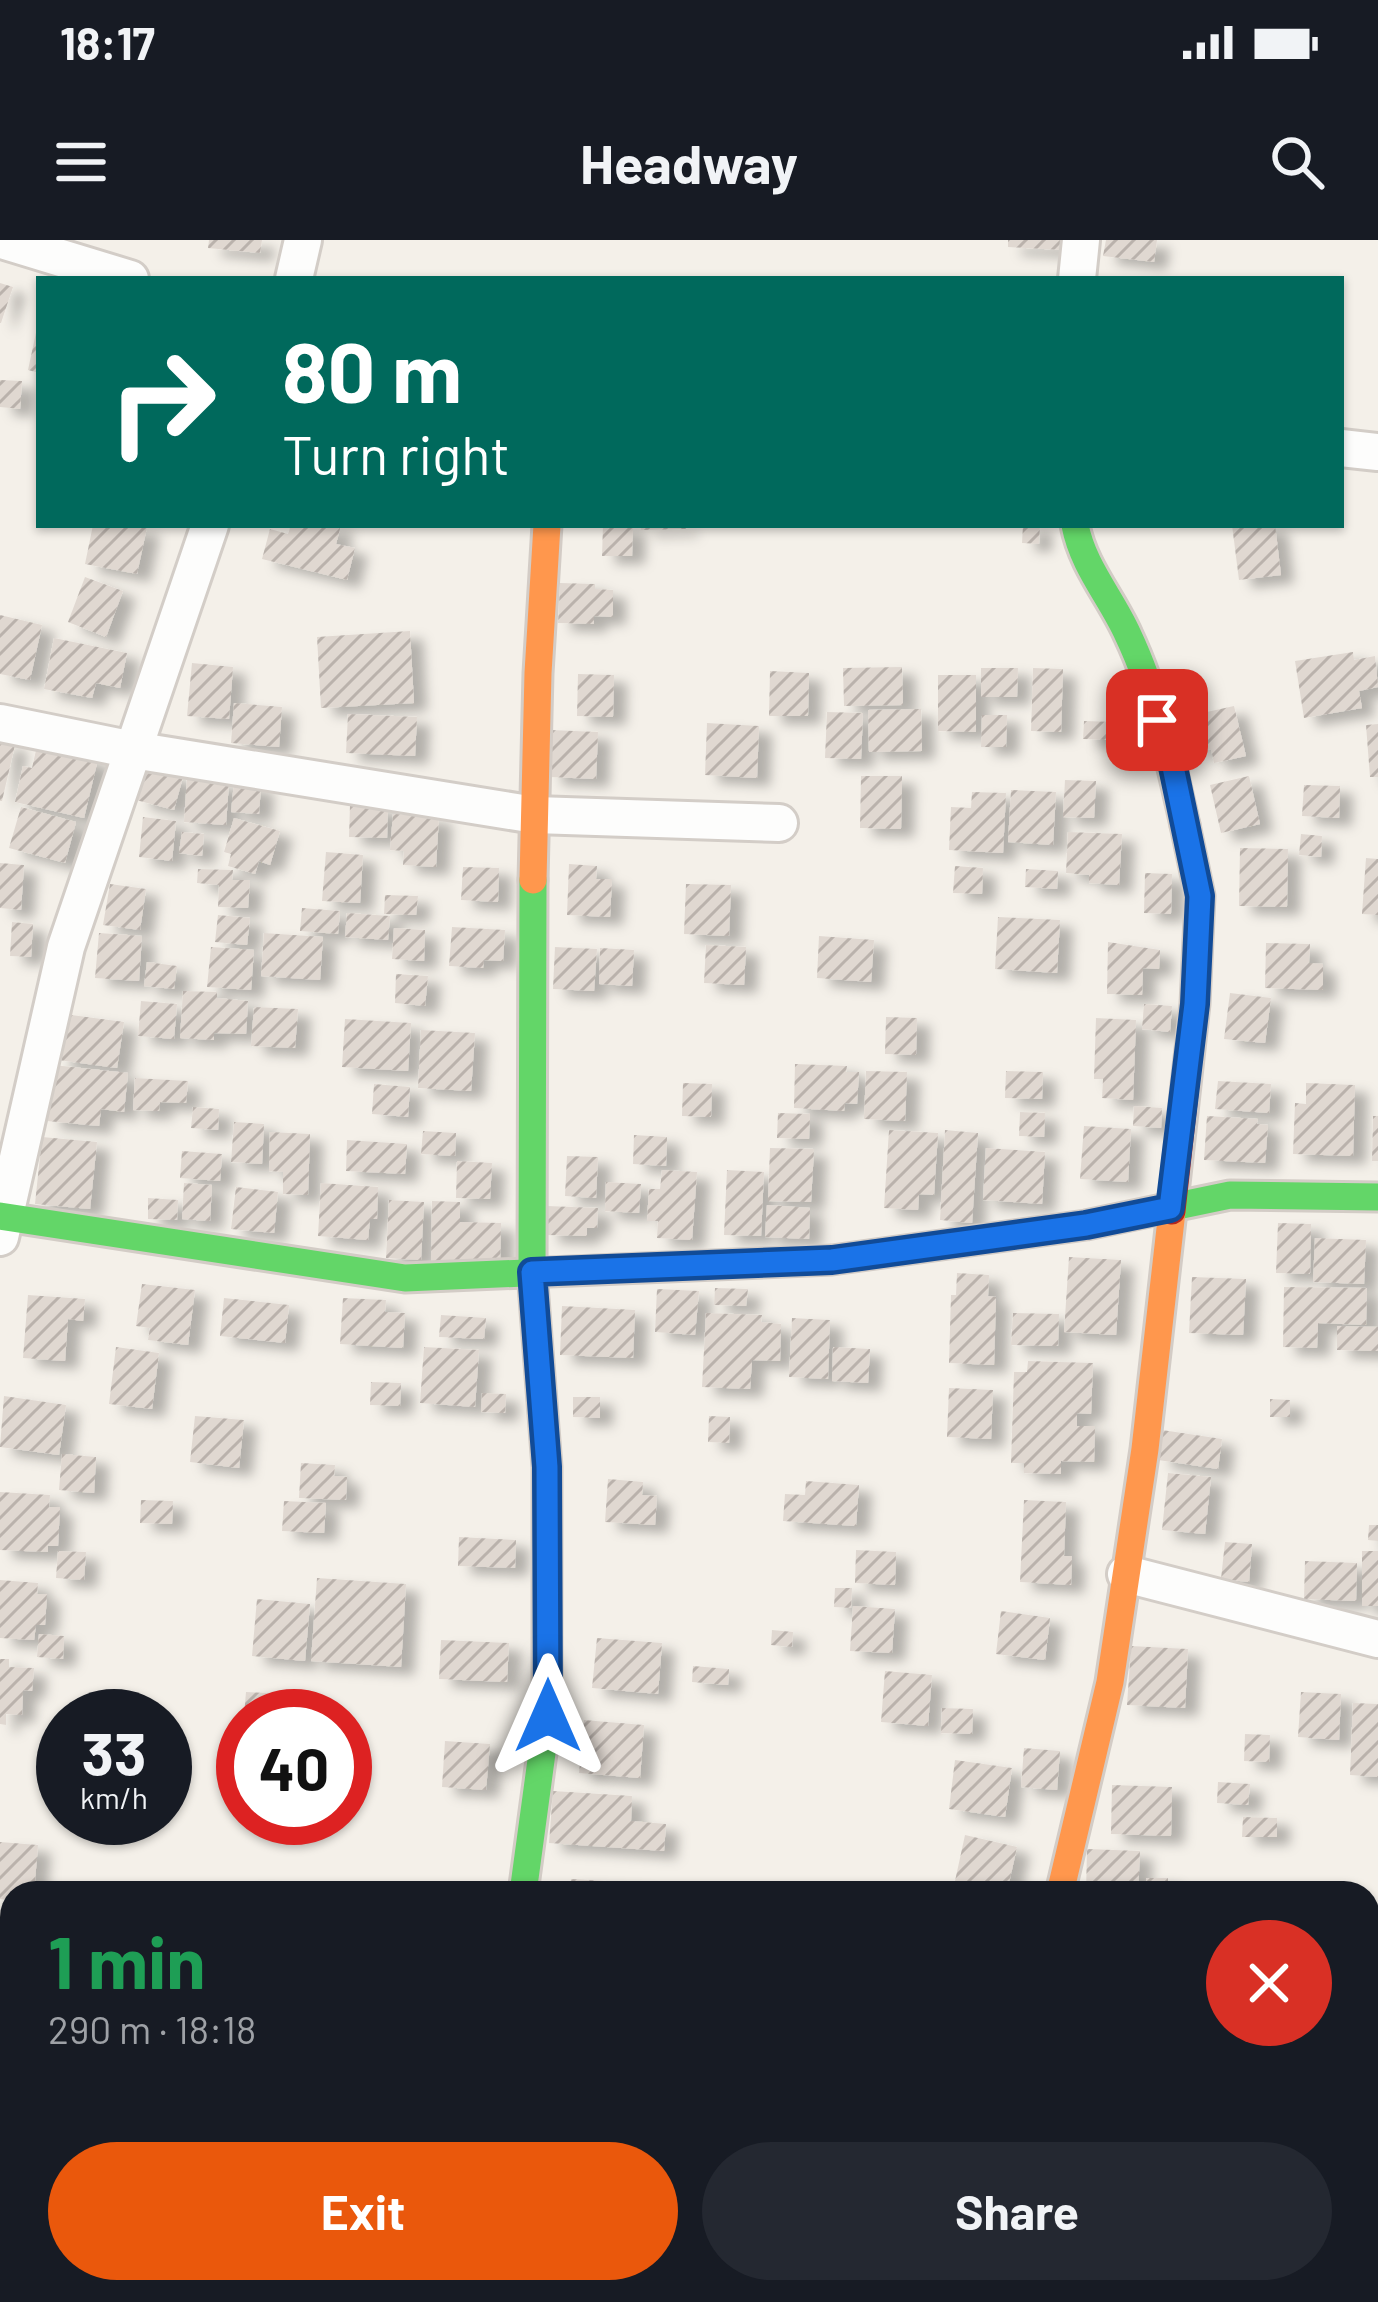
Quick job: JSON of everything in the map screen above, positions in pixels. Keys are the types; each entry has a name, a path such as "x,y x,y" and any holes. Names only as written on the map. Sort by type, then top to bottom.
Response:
{"street":[{"path":"295,276 303,240"},
{"path":"1077,276 1082,240"},
{"path":"8,241 120,276"},
{"path":"1344,448 1378,452"},
{"path":"209,528 66,947 1,1223 405,1279 832,1260 1086,1225 1230,1195 1378,1197"},
{"path":"525,1881 548,1716 547,1467 532,1272 530,1010 547,528"},
{"path":"1063,1881 1110,1682 1144,1449 1195,1004 1200,896 1172,762 1129,636 1080,551 1076,528"},
{"path":"0,723 134,750 535,814 779,823"},
{"path":"1126,1574 1378,1639"}],"building":[{"path":"209,240 262,240 260,253 208,248"},
{"path":"1008,240 1062,240 1062,250 1008,247"},
{"path":"1106,240 1157,240 1154,262 1103,256"},
{"path":"0,283 13,287 1,323 0,323"},
{"path":"36,333 36,372 28,370"},
{"path":"0,380 22,381 20,409 0,407"},
{"path":"92,528 147,528 137,574 85,564"},
{"path":"290,528 340,528 336,544 355,548 347,580 262,559 270,529 288,534"},
{"path":"603,528 633,528 632,556 602,556"},
{"path":"1023,528 1040,528 1039,544 1022,543"},
{"path":"1232,528 1275,528 1281,575 1239,580"},
{"path":"85,577 123,591 106,637 68,622"},
{"path":"560,583 613,590 613,617 594,616 594,624 558,623"},
{"path":"0,615 42,625 30,680 0,674"},
{"path":"410,631 414,703 321,708 317,637"},
{"path":"54,638 127,653 120,688 96,683 92,698 44,689"},
{"path":"1353,652 1354,660 1375,656 1378,687 1359,691 1362,708 1304,718 1295,661"},
{"path":"192,663 233,667 229,719 187,716"},
{"path":"902,667 903,705 844,706 843,668"},
{"path":"981,668 1018,668 1017,697 981,697"},
{"path":"1033,668 1063,669 1061,732 1031,731"},
{"path":"770,671 809,673 808,716 769,716"},
{"path":"578,674 614,675 613,717 577,716"},
{"path":"938,675 976,675 976,732 938,731"},
{"path":"234,703 282,707 279,747 231,743"},
{"path":"1234,706 1246,756 1214,763 1211,749 1198,752 1189,716"},
{"path":"921,709 922,751 869,752 868,710"},
{"path":"827,712 863,713 861,759 825,758"},
{"path":"348,714 417,717 415,756 346,753"},
{"path":"982,715 1007,715 1006,747 981,747"},
{"path":"1084,721 1116,722 1115,740 1083,739"},
{"path":"707,723 759,726 757,778 705,775"},
{"path":"1378,724 1378,777 1370,777 1366,725"},
{"path":"551,730 598,732 596,779 549,777"},
{"path":"0,741 15,745 2,801 0,801"},
{"path":"37,746 98,759 84,818 15,802 23,766 32,768"},
{"path":"145,767 183,777 174,810 136,800"},
{"path":"861,776 902,776 901,829 860,828"},
{"path":"1249,776 1260,824 1221,833 1210,785"},
{"path":"187,778 229,782 226,825 184,822"},
{"path":"1065,780 1096,781 1094,818 1063,817"},
{"path":"234,783 261,785 259,814 231,812"},
{"path":"1304,785 1340,786 1339,818 1302,816"},
{"path":"1011,790 1056,792 1053,845 1008,842"},
{"path":"972,792 1006,793 1003,853 949,850 951,807 971,808"},
{"path":"350,805 388,806 387,838 349,837"},
{"path":"21,807 76,822 65,863 9,848"},
{"path":"393,814 439,816 436,867 403,865 404,851 390,850"},
{"path":"143,817 176,821 172,861 139,857"},
{"path":"234,818 280,831 270,865 259,861 255,874 228,866 231,854 224,852"},
{"path":"182,832 204,834 202,856 179,853"},
{"path":"1068,832 1122,834 1119,885 1089,883 1089,875 1066,873"},
{"path":"1301,834 1322,836 1321,857 1299,855"},
{"path":"1240,848 1288,849 1287,907 1239,906"},
{"path":"326,852 363,855 360,903 322,901"},
{"path":"1366,858 1378,859 1378,915 1362,914"},
{"path":"0,863 24,865 21,910 0,908"},
{"path":"569,864 597,866 596,879 612,879 610,917 567,915"},
{"path":"955,866 983,868 982,894 953,893"},
{"path":"463,867 499,868 498,902 461,900"},
{"path":"198,869 233,870 232,880 250,880 248,908 218,907 219,885 197,883"},
{"path":"1026,869 1058,871 1057,889 1025,887"},
{"path":"1145,873 1172,874 1171,914 1144,913"},
{"path":"110,884 146,889 140,930 103,925"},
{"path":"686,884 731,885 729,936 684,934"},
{"path":"385,895 418,896 416,915 384,914"},
{"path":"302,908 340,911 338,934 300,931"},
{"path":"347,913 390,916 388,940 345,937"},
{"path":"218,915 250,918 247,945 215,942"},
{"path":"998,917 1060,920 1057,973 995,969"},
{"path":"12,922 33,924 31,957 10,956"},
{"path":"452,927 505,930 503,961 484,960 483,968 449,966"},
{"path":"394,928 425,930 424,961 392,959"},
{"path":"99,933 142,936 139,981 95,978"},
{"path":"264,933 323,937 320,980 261,976"},
{"path":"819,936 874,940 871,982 817,978"},
{"path":"1108,942 1160,950 1159,969 1143,968 1142,995 1107,994"},
{"path":"1266,943 1310,944 1309,963 1323,964 1323,990 1265,988"},
{"path":"706,945 746,947 744,985 704,983"},
{"path":"211,947 254,950 251,990 207,987"},
{"path":"555,947 597,949 594,991 553,989"},
{"path":"600,948 634,950 632,986 599,984"},
{"path":"147,962 177,966 174,989 144,986"},
{"path":"396,974 428,976 425,1006 395,1003"},
{"path":"183,991 217,992 217,998 248,1001 246,1034 214,1033 214,1040 180,1038"},
{"path":"1230,993 1271,998 1265,1043 1224,1039"},
{"path":"141,1001 177,1004 174,1039 138,1036"},
{"path":"1144,1004 1172,1006 1170,1032 1142,1029"},
{"path":"254,1007 298,1009 295,1048 251,1046"},
{"path":"64,1014 124,1022 117,1068 58,1060"},
{"path":"886,1017 917,1018 916,1055 885,1054"},
{"path":"1096,1018 1136,1020 1133,1100 1102,1098 1103,1079 1094,1079"},
{"path":"345,1019 411,1023 408,1071 342,1067"},
{"path":"421,1030 475,1033 471,1091 418,1088"},
{"path":"795,1064 847,1066 846,1072 859,1072 857,1104 845,1103 844,1111 794,1108"},
{"path":"53,1065 128,1073 124,1112 101,1109 99,1126 47,1121"},
{"path":"866,1071 907,1072 905,1121 864,1119"},
{"path":"1006,1071 1043,1072 1042,1099 1005,1098"},
{"path":"135,1078 188,1081 186,1103 160,1102 159,1111 133,1110"},
{"path":"1218,1081 1271,1084 1269,1113 1215,1109"},
{"path":"683,1083 712,1084 711,1117 682,1116"},
{"path":"1306,1083 1355,1085 1353,1156 1293,1154 1295,1103 1306,1104"},
{"path":"374,1084 410,1087 408,1117 372,1114"},
{"path":"1134,1106 1162,1108 1161,1128 1133,1126"},
{"path":"193,1107 219,1109 218,1130 191,1128"},
{"path":"1020,1112 1045,1113 1044,1137 1019,1136"},
{"path":"778,1113 810,1114 809,1139 777,1138"},
{"path":"1207,1116 1258,1119 1257,1124 1268,1125 1265,1163 1204,1160"},
{"path":"1373,1116 1378,1116 1378,1161 1372,1161"},
{"path":"234,1122 264,1124 262,1164 231,1162"},
{"path":"1084,1126 1131,1129 1128,1182 1080,1179"},
{"path":"889,1130 938,1133 934,1195 919,1194 918,1210 884,1208"},
{"path":"945,1130 978,1133 972,1223 940,1220"},
{"path":"423,1131 456,1133 455,1156 421,1154"},
{"path":"270,1132 310,1134 308,1195 283,1194 283,1172 269,1171"},
{"path":"634,1135 667,1137 666,1166 633,1164"},
{"path":"42,1137 97,1142 90,1209 35,1204"},
{"path":"347,1140 407,1144 405,1174 346,1171"},
{"path":"770,1148 814,1149 811,1202 768,1201"},
{"path":"986,1148 1045,1152 1042,1204 983,1200"},
{"path":"182,1151 222,1154 220,1181 180,1178"},
{"path":"567,1156 598,1157 596,1198 565,1196"},
{"path":"457,1161 492,1163 490,1199 456,1198"},
{"path":"662,1170 697,1172 692,1240 657,1238 658,1221 647,1221 649,1189 660,1189"},
{"path":"727,1170 764,1172 761,1236 724,1235"},
{"path":"606,1182 641,1184 639,1213 605,1211"},
{"path":"184,1183 212,1185 210,1221 182,1219"},
{"path":"321,1183 378,1187 377,1219 370,1219 368,1240 318,1236"},
{"path":"236,1187 278,1192 274,1233 231,1229"},
{"path":"148,1198 178,1200 177,1220 148,1219"},
{"path":"389,1200 424,1202 421,1260 386,1258"},
{"path":"432,1201 460,1202 460,1222 501,1223 500,1267 431,1265"},
{"path":"767,1205 810,1208 809,1239 765,1237"},
{"path":"547,1206 598,1208 597,1228 587,1228 587,1236 546,1235"},
{"path":"1278,1223 1311,1224 1310,1274 1276,1273"},
{"path":"1315,1238 1366,1240 1364,1284 1313,1282"},
{"path":"1069,1257 1121,1260 1116,1335 1064,1332"},
{"path":"957,1273 989,1275 988,1296 996,1297 994,1365 949,1363 951,1295 956,1295"},
{"path":"1192,1277 1246,1279 1243,1335 1189,1333"},
{"path":"142,1284 195,1290 188,1345 148,1340 150,1328 136,1326"},
{"path":"1284,1287 1367,1288 1366,1325 1318,1323 1317,1348 1283,1347"},
{"path":"715,1288 748,1289 746,1306 714,1305"},
{"path":"657,1289 699,1291 695,1335 655,1332"},
{"path":"28,1295 85,1299 83,1321 68,1319 65,1361 23,1358"},
{"path":"224,1298 289,1305 285,1343 220,1336"},
{"path":"343,1298 386,1300 385,1312 405,1313 403,1348 340,1344"},
{"path":"562,1306 635,1310 633,1358 560,1355"},
{"path":"706,1313 762,1315 761,1322 781,1324 780,1361 752,1360 750,1389 702,1387"},
{"path":"1013,1313 1059,1314 1058,1346 1011,1345"},
{"path":"441,1315 486,1318 484,1339 439,1337"},
{"path":"792,1318 830,1320 828,1379 789,1377"},
{"path":"1337,1326 1378,1327 1378,1351 1337,1350"},
{"path":"116,1347 159,1353 152,1409 109,1404"},
{"path":"424,1347 479,1350 475,1407 420,1403"},
{"path":"833,1347 870,1349 868,1383 832,1381"},
{"path":"1028,1361 1093,1363 1091,1414 1077,1413 1077,1426 1095,1426 1094,1462 1061,1461 1061,1474 1024,1473 1024,1463 1011,1463 1014,1372 1027,1372"},
{"path":"371,1382 401,1383 400,1406 370,1405"},
{"path":"949,1388 993,1390 991,1439 947,1437"},
{"path":"482,1393 506,1394 505,1413 481,1412"},
{"path":"4,1396 66,1405 59,1455 0,1447"},
{"path":"573,1397 600,1397 600,1418 573,1417"},
{"path":"1270,1399 1290,1400 1290,1417 1270,1417"},
{"path":"195,1416 244,1420 239,1468 190,1462"},
{"path":"709,1416 730,1417 729,1443 708,1442"},
{"path":"1162,1430 1222,1439 1218,1469 1158,1460"},
{"path":"62,1454 96,1457 94,1493 59,1490"},
{"path":"301,1463 335,1465 334,1476 347,1477 346,1500 299,1498"},
{"path":"1168,1473 1211,1477 1205,1534 1162,1530"},
{"path":"608,1479 643,1482 642,1495 657,1496 655,1525 605,1522"},
{"path":"806,1481 859,1485 856,1526 783,1521 785,1494 805,1495"},
{"path":"0,1492 50,1495 49,1507 60,1507 58,1546 48,1546 48,1552 0,1550"},
{"path":"141,1500 173,1501 172,1524 140,1523"},
{"path":"1024,1500 1066,1502 1064,1556 1072,1556 1071,1585 1020,1582"},
{"path":"284,1501 326,1503 324,1533 282,1531"},
{"path":"1369,1525 1378,1525 1378,1541 1368,1540"},
{"path":"459,1537 516,1540 515,1568 458,1566"},
{"path":"1225,1542 1252,1544 1249,1582 1221,1579"},
{"path":"856,1550 896,1552 895,1585 855,1583"},
{"path":"58,1551 86,1552 84,1580 56,1578"},
{"path":"1362,1551 1378,1551 1378,1606 1362,1606"},
{"path":"1305,1561 1357,1563 1356,1601 1304,1599"},
{"path":"317,1578 406,1584 401,1667 311,1661"},
{"path":"0,1580 38,1583 37,1594 47,1594 45,1625 36,1625 34,1640 0,1638"},
{"path":"835,1588 852,1588 851,1608 834,1607"},
{"path":"257,1599 310,1604 305,1661 252,1656"},
{"path":"853,1606 895,1609 892,1653 850,1651"},
{"path":"1001,1611 1050,1618 1045,1660 996,1654"},
{"path":"772,1630 793,1632 792,1647 771,1645"},
{"path":"39,1634 64,1636 63,1659 37,1657"},
{"path":"597,1638 662,1643 658,1694 592,1688"},
{"path":"441,1640 509,1643 507,1682 439,1679"},
{"path":"1131,1646 1188,1649 1185,1708 1127,1705"},
{"path":"0,1659 9,1659 9,1667 34,1668 32,1691 23,1690 22,1715 6,1714 6,1725 0,1724"},
{"path":"693,1666 729,1669 728,1685 692,1682"},
{"path":"885,1671 932,1675 928,1726 881,1722"},
{"path":"1301,1692 1341,1694 1339,1740 1298,1737"},
{"path":"1353,1703 1378,1704 1378,1777 1350,1775"},
{"path":"942,1708 973,1709 972,1734 941,1733"},
{"path":"584,1720 644,1725 640,1778 579,1773"},
{"path":"1245,1734 1270,1735 1269,1762 1244,1761"},
{"path":"445,1741 490,1744 486,1790 442,1787"},
{"path":"1024,1748 1060,1751 1057,1790 1021,1787"},
{"path":"955,1760 1012,1768 1005,1817 949,1809"},
{"path":"1218,1782 1250,1784 1248,1805 1217,1803"},
{"path":"1112,1785 1172,1787 1171,1836 1111,1834"},
{"path":"553,1791 632,1796 631,1821 666,1824 664,1851 549,1843"},
{"path":"1243,1817 1277,1818 1277,1837 1242,1837"},
{"path":"965,1835 1017,1847 1009,1881 955,1881"},
{"path":"0,1842 38,1845 35,1881 0,1881"},
{"path":"1087,1849 1140,1851 1139,1881 1086,1881"}],"traffic: fast":[{"path":"1076,528 1084,555 1147,681 1185,825"},
{"path":"525,1881 547,1716 547,1467 532,1272 533,880"},
{"path":"0,1216 405,1278 832,1260 1086,1225 1230,1195 1378,1197"}],"traffic: slow":[{"path":"533,880 547,528"},
{"path":"1063,1881 1110,1682 1145,1449 1172,1211"}],"traffic: jam":[{"path":"1172,1211 1195,1004 1200,896 1185,825"}],"route":[{"path":"548,1716 547,1467 532,1272 832,1260 1086,1225 1170,1208 1195,1004 1200,896 1172,762 1157,720"}]}
